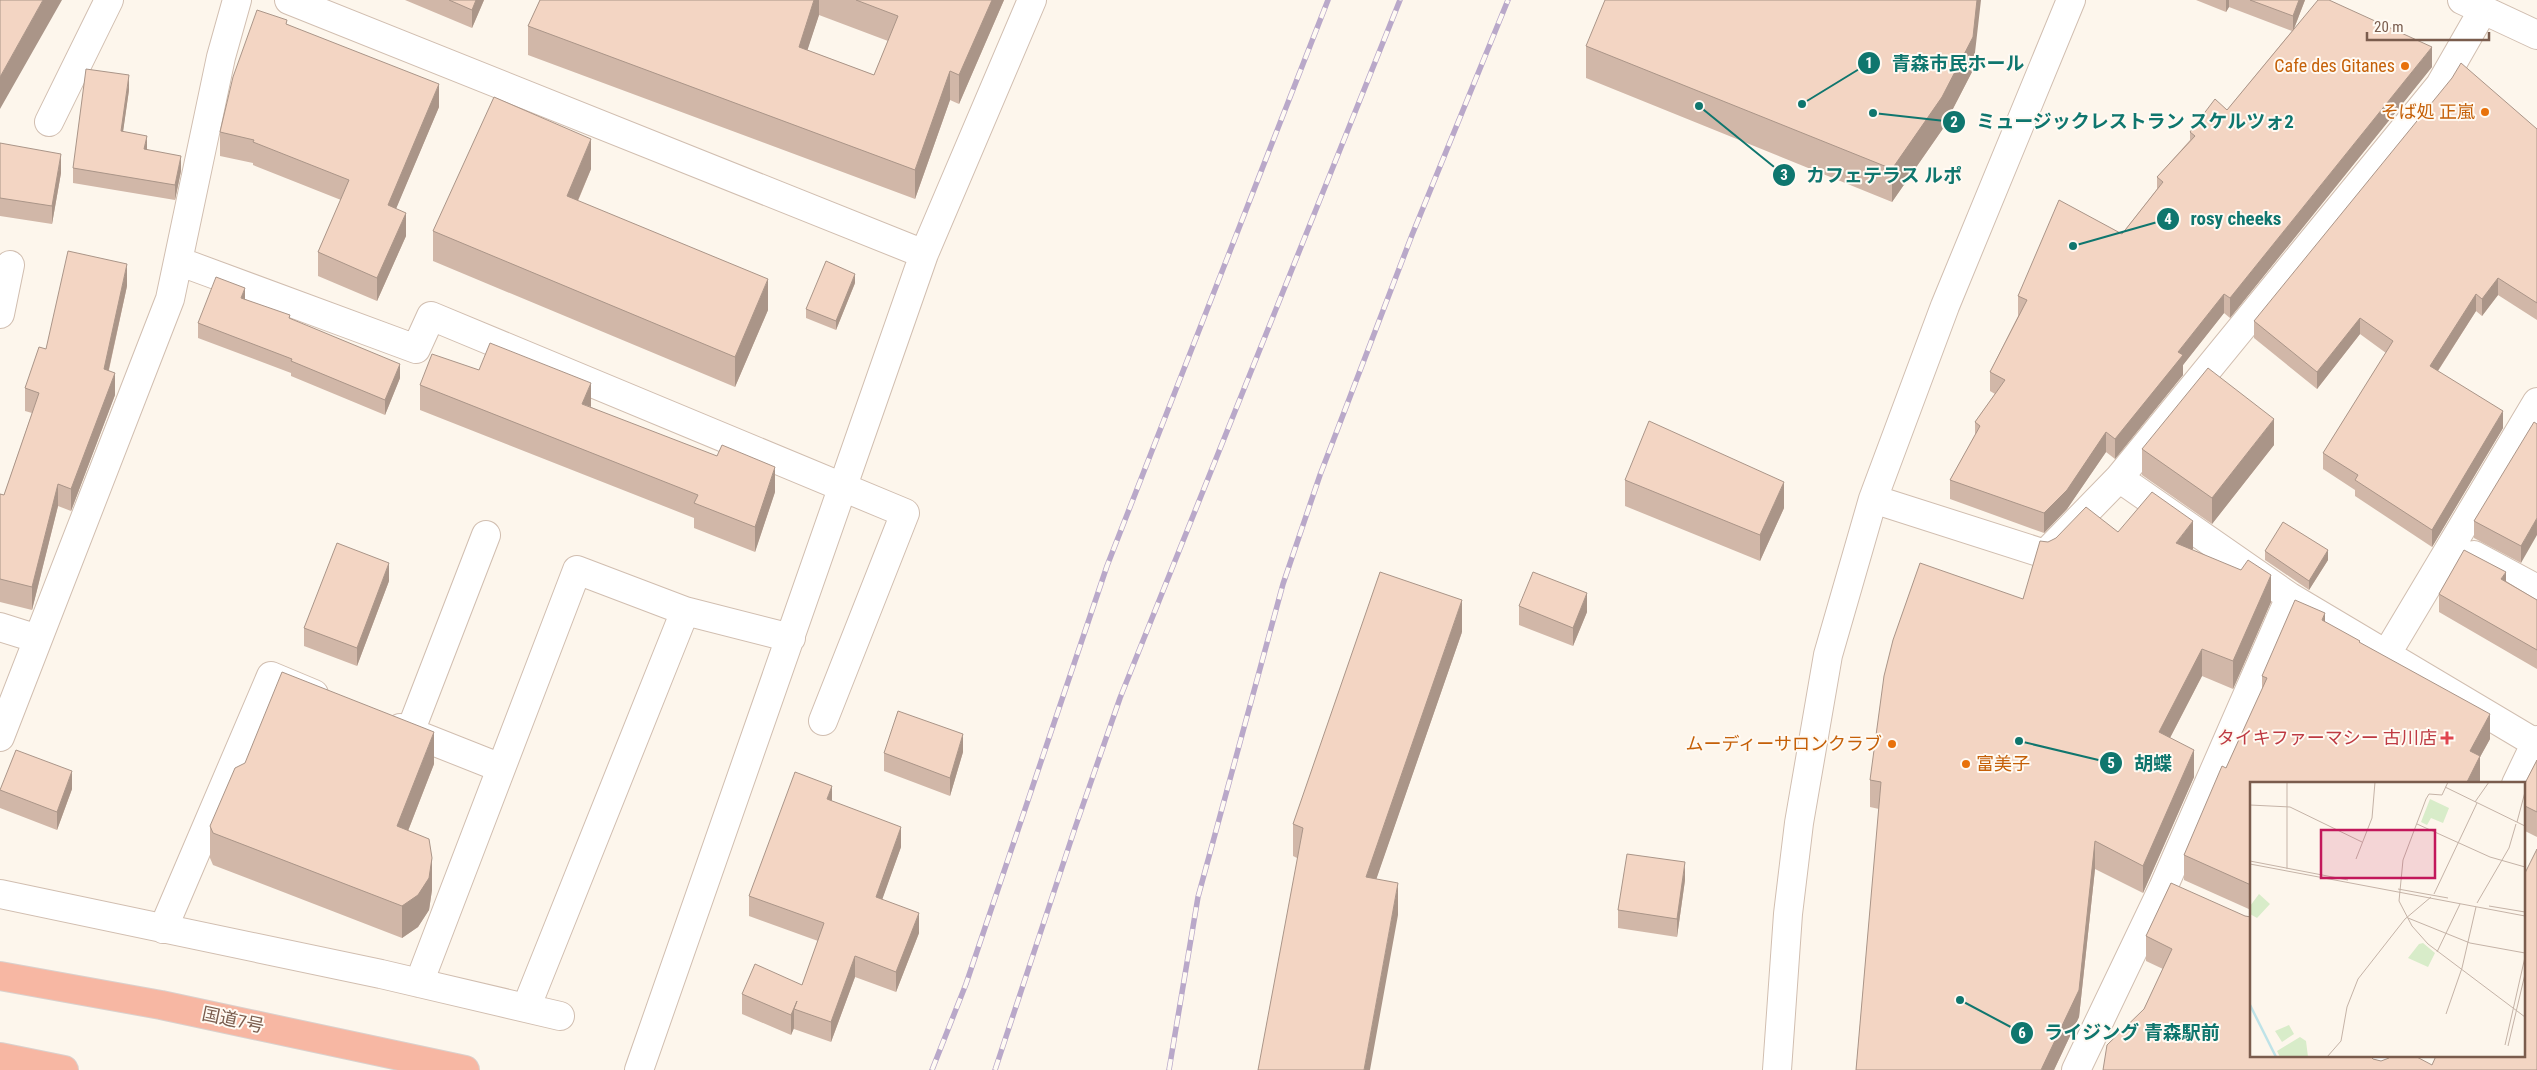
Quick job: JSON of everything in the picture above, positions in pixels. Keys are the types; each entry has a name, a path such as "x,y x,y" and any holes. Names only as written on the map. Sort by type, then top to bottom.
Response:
{"highway":[{"name":"国道7号","path":"0,976 161,1005 465,1070"},
{"path":"0,1057 64,1070"}],"street":[{"path":"49,122 109,0"},
{"path":"0,737 170,299 221,57 237,0"},
{"path":"289,0 924,254"},
{"path":"639,1070 924,254 1032,0"},
{"path":"1777,1070 1788,914 1811,743 1828,655 1873,499 1945,306 2071,0"},
{"path":"1873,499 2045,554 2119,478 2440,85 2472,5 2537,35"},
{"path":"178,261 416,349 431,316 905,514 824,721"},
{"path":"0,314 10,265"},
{"path":"2386,655 2537,402"},
{"path":"2119,478 2290,597 2536,743 2517,782"},
{"path":"410,732 486,535"},
{"path":"2452,544 2537,589"},
{"path":"419,982 577,570 685,611 791,638"},
{"path":"2076,1070 2163,888 2290,597"},
{"path":"526,1008 685,611"},
{"path":"0,628 38,639"},
{"path":"163,929 271,676 340,704"},
{"path":"375,718 501,768"},
{"path":"2163,888 2189,900"},
{"path":"0,894 419,982 560,1016"},
{"path":"2380,1070 2385,1058"}],"building":[{"path":"0,0 43,0 0,77"},
{"path":"449,0 476,0 472,10"},
{"path":"540,0 814,0 799,47 874,75 898,16 856,0 992,0 959,75 950,71 915,170 528,26"},
{"path":"1605,0 1977,0 1973,37 1942,97 1892,169 1586,46"},
{"path":"2250,0 2299,0 2293,16"},
{"path":"2318,0 2329,0 2432,47 2230,298 2224,294 2178,352 2183,355 2115,439 2106,432 2067,490 2044,513 1950,480 1980,426 1975,422 2005,380 1990,372 2027,300 2018,296 2059,200 2122,234 2163,182 2157,177 2195,136 2190,132 2215,99 2227,110"},
{"path":"257,10 287,20 286,24 439,84 388,205 406,213 377,278 318,252 349,180 253,142 254,140 220,132 233,77"},
{"path":"2461,63 2537,129 2537,303 2498,278 2482,299 2476,294 2430,366 2503,411 2432,530 2355,480 2358,475 2323,453 2393,341 2360,318 2317,372 2254,321 2452,78"},
{"path":"86,69 129,75 121,131 147,136 144,149 181,156 175,185 73,168"},
{"path":"494,97 591,139 567,196 768,279 735,357 433,231"},
{"path":"0,143 61,154 52,206 0,198"},
{"path":"68,251 127,264 104,369 115,373 71,489 58,484 32,587 0,579 0,494 4,495 39,393 25,388 39,347 46,349"},
{"path":"826,261 855,274 836,321 806,309"},
{"path":"216,277 245,288 241,298 290,315 289,318 400,364 385,400 291,361 292,359 198,323"},
{"path":"490,343 591,383 582,404 717,456 722,445 775,467 755,527 694,503 698,495 420,385 432,354 479,370"},
{"path":"2208,368 2274,419 2212,498 2142,449"},
{"path":"1649,421 1784,482 1760,535 1625,480"},
{"path":"2534,422 2537,424 2537,518 2521,546 2474,521"},
{"path":"2152,492 2193,521 2176,543 2241,570 2248,560 2271,575 2233,661 2202,649 2159,732 2194,750 2143,866 2095,841 2079,990 2041,1070 1856,1070 1881,782 1870,780 1884,676 1893,640 1920,563 2023,599 2040,541 2048,542 2056,538 2086,507 2118,532"},
{"path":"2283,522 2328,550 2309,581 2265,551"},
{"path":"337,543 389,563 357,648 304,628"},
{"path":"2464,550 2506,572 2501,579 2537,600 2537,650 2439,594"},
{"path":"1380,572 1462,600 1366,877 1398,883 1364,1070 1258,1070 1303,828 1293,824"},
{"path":"1533,572 1587,593 1573,628 1519,606"},
{"path":"2295,600 2325,613 2322,620 2359,642 2490,714 2470,751 2480,756 2467,782 2250,782 2250,885 2184,855 2222,766 2226,768 2267,678 2262,676"},
{"path":"282,672 434,732 397,826 429,839 432,858 429,878 418,895 402,906 213,833 210,826 235,768 245,763"},
{"path":"898,711 963,734 950,778 884,753"},
{"path":"16,750 72,771 57,812 0,790"},
{"path":"2537,760 2537,812 2524,806 2524,785"},
{"path":"795,772 832,786 827,799 901,827 876,897 919,913 896,972 855,956 831,1022 794,1009 797,1001 791,1015 742,994 755,964 802,985 824,923 749,896"},
{"path":"2537,849 2537,1070 2103,1070 2107,1045 2144,1009 2172,949 2146,936 2171,883 2250,917 2250,1058 2372,1058 2381,1061 2389,1058 2419,1058 2432,1065 2435,1058 2524,1058 2524,875"},
{"path":"1627,854 1685,862 1677,919 1618,910"}],"railway":[{"path":"932,1070 966,984 1107,566 1328,0"},
{"path":"995,1070 1120,698 1400,0"},
{"path":"1169,1070 1198,897 1283,584 1320,475 1412,235 1508,0"}],"place":[{"name":"Cafe des Gitanes","path":"2405,66"},
{"name":"青森市民ホール","path":"1802,104"},
{"name":"カフェテラス ルポ","path":"1699,106"},
{"name":"そば処 正嵐","path":"2485,112"},
{"name":"ミュージックレストラン スケルツォ2","path":"1873,113"},
{"name":"rosy cheeks","path":"2073,246"},
{"name":"タイキファーマシー 古川店","path":"2447,738"},
{"name":"胡蝶","path":"2019,741"},
{"name":"ムーディーサロンクラブ","path":"1892,744"},
{"name":"富美子","path":"1966,764"},
{"name":"ライジング 青森駅前","path":"1960,1000"}]}
